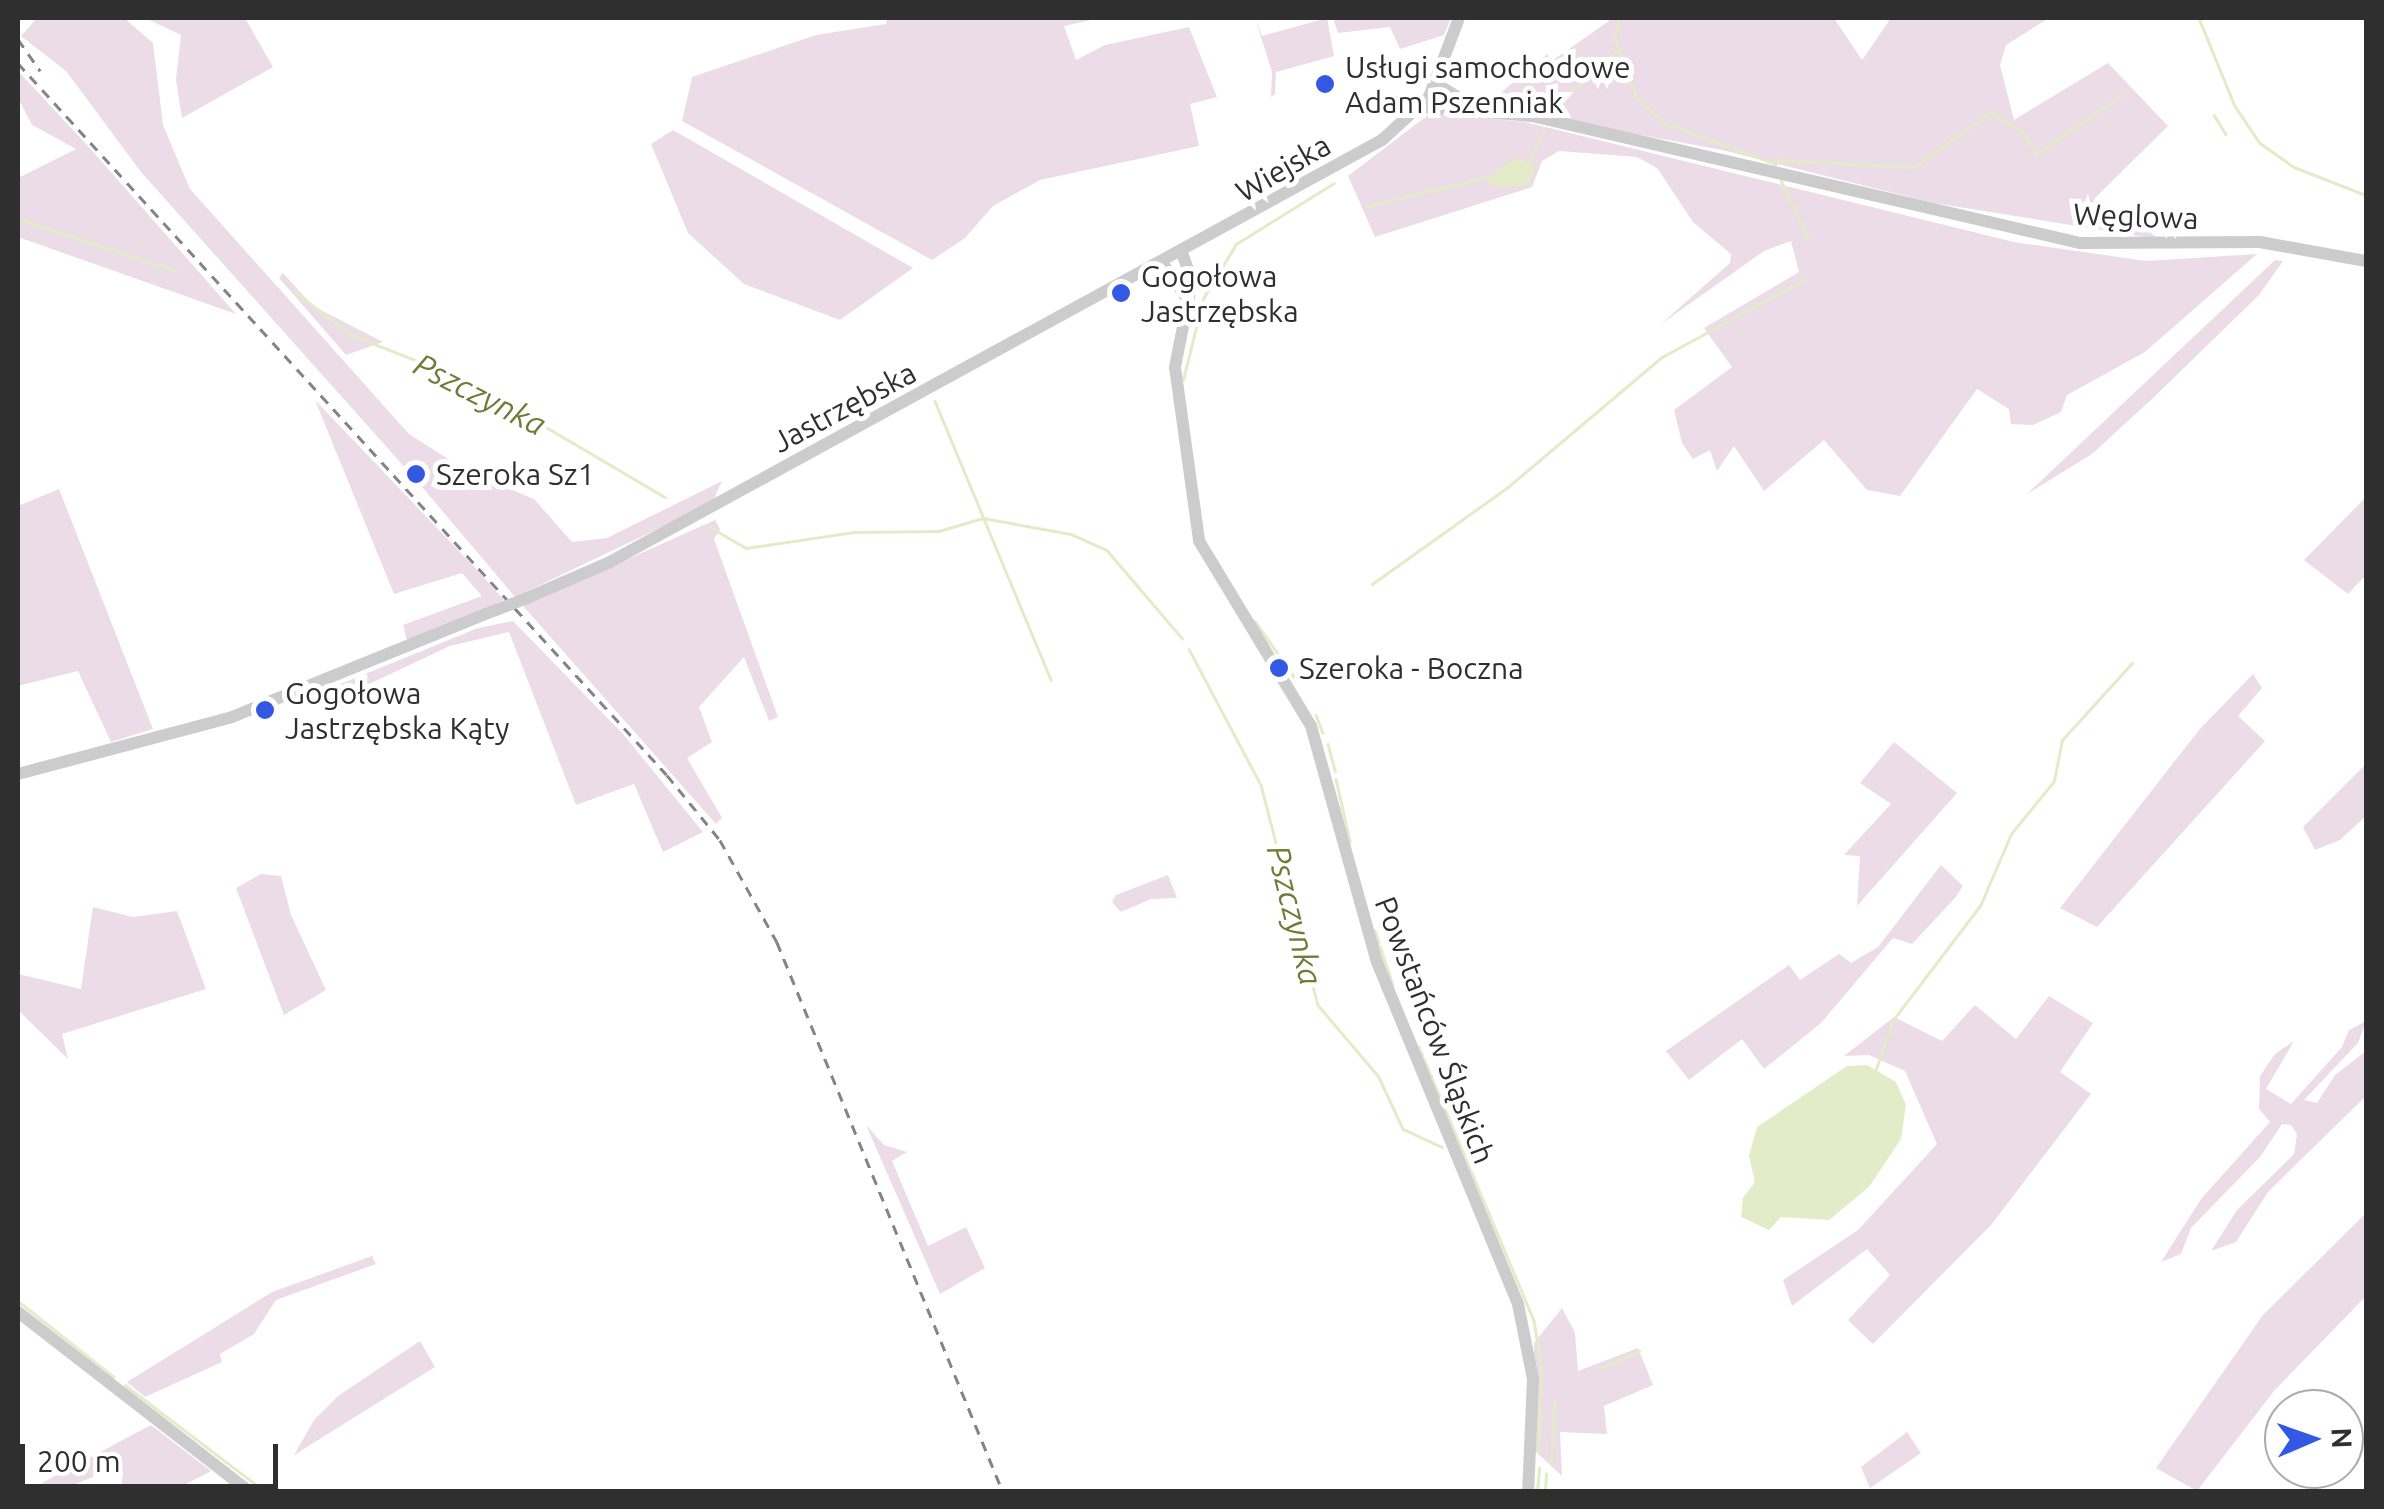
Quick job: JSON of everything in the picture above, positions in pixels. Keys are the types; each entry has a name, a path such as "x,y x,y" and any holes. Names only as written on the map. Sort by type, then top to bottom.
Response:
{"street":[{"name":"Wiejska","path":"1182,253 1374,145 1422,107 1436,84 1459,18"},
{"path":"1436,84 1479,109"},
{"name":"Węglowa","path":"1422,107 1532,116 2102,246 2260,242 2366,261"},
{"path":"1182,253 1192,281 1186,299"},
{"name":"Jastrzębska","path":"18,774 232,717 608,563 1182,253"},
{"path":"1163,264 1186,299"},
{"name":"Powstańców Śląskich","path":"1186,299 1175,349 1182,441 1199,541 1222,586 1312,726 1377,962 1518,1304 1533,1379 1528,1492"},
{"path":"18,1312 250,1492"}],"shaded area":[{"path":"37,18 124,18 153,43 163,125 190,189 409,434 467,471 534,499 572,542 607,538 722,481 712,503 515,597 417,481 425,474 418,466 408,471 141,172 66,71 21,36"},
{"path":"145,18 245,18 273,67 182,118 176,80 181,35"},
{"path":"887,18 1100,18 1064,26 1076,60 1105,45 1189,27 1217,97 1190,104 1199,146 1040,180 993,206 965,238 932,260 682,121 692,77 816,35 886,24"},
{"path":"1255,18 1262,36 1327,18 1334,56 1276,72 1275,94 1271,97 1272,72"},
{"path":"1333,18 1451,18 1444,35 1400,49 1390,27 1338,33"},
{"path":"1613,18 1834,18 1862,60 1891,18 2049,18 2006,45 2000,65 2014,120 2108,63 2168,126 2094,199 2136,219 2158,239 1934,203 1722,150 1485,106 1547,54 1552,61"},
{"path":"18,71 236,314 18,237 18,178 76,149 32,125 18,98"},
{"path":"1428,115 1525,122 2014,242 2146,261 2257,254 2145,352 2067,395 2061,412 2033,425 2011,424 2009,409 1977,389 1900,496 1867,490 1824,440 1764,491 1734,446 1717,471 1710,450 1693,459 1682,443 1674,410 1732,367 1704,328 1799,272 1791,241 1764,251 1661,324 1730,263 1731,254 1693,222 1657,168 1637,157 1559,151 1542,161 1532,187 1375,237 1348,176"},
{"path":"673,130 913,268 840,320 744,284 688,233 651,144"},
{"path":"1515,158 1535,165 1528,186 1495,187 1486,180"},
{"path":"2275,260 2283,261 2259,295 2153,398 2092,454 2027,494"},
{"path":"283,273 313,306 383,342 346,355 279,278"},
{"path":"315,400 504,600 407,641 403,625 482,596 462,573 394,594"},
{"path":"59,489 153,729 111,742 78,671 18,686 18,506"},
{"path":"2366,497 2366,575 2348,594 2304,560"},
{"path":"715,520 720,529 714,539 778,717 769,721 744,657 699,707 712,742 687,758 722,818 716,824 523,606"},
{"path":"513,621 623,734 703,832 663,852 634,784 576,805 509,632 450,646 348,694 345,688 294,703 478,628"},
{"path":"2253,674 2262,688 2238,716 2265,741 2097,927 2060,908 2199,730"},
{"path":"1894,742 1957,793 1857,906 1860,856 1844,855 1891,804 1860,783"},
{"path":"2366,764 2366,816 2340,840 2315,850 2303,827"},
{"path":"1941,865 1963,886 1955,898 1912,944 1893,938 1821,1023 1764,1069 1742,1039 1689,1080 1666,1051 1789,965 1800,980 1839,954 1851,963 1878,947"},
{"path":"261,874 281,876 291,915 326,990 284,1015 236,888"},
{"path":"1168,875 1177,898 1151,899 1121,912 1112,902 1116,895"},
{"path":"93,907 133,917 177,911 206,989 62,1034 68,1059 18,1010 18,974 81,989"},
{"path":"2049,996 2093,1023 2060,1072 2091,1094 1991,1225 1873,1344 1848,1320 1890,1275 1867,1249 1792,1306 1783,1280 1858,1230 1937,1144 1905,1071 1869,1055 1844,1056 1894,1017 1942,1041 1975,1005 2016,1039"},
{"path":"2366,1021 2358,1043 2304,1100 2317,1103 2335,1075 2366,1051 2366,1096 2268,1192 2236,1242 2211,1251 2237,1210 2294,1154 2297,1134 2291,1125 2282,1124 2260,1157 2191,1228 2181,1254 2161,1262 2201,1199 2270,1122 2259,1109 2260,1076 2275,1054 2294,1041 2266,1089 2291,1104 2342,1047 2349,1030"},
{"path":"1867,1065 1896,1082 1906,1105 1901,1139 1869,1187 1829,1220 1781,1217 1769,1230 1741,1217 1743,1198 1755,1182 1749,1156 1757,1127 1847,1066"},
{"path":"866,1125 884,1145 907,1152 892,1161 928,1246 966,1227 985,1268 940,1294"},
{"path":"2366,1213 2366,1296 2276,1389 2264,1389 2264,1404 2197,1491 2156,1468 2263,1315"},
{"path":"372,1256 376,1264 276,1300 254,1334 220,1354 222,1362 145,1397 127,1382 272,1292"},
{"path":"1562,1308 1575,1333 1578,1371 1638,1348 1653,1385 1604,1406 1607,1434 1560,1432 1562,1476 1535,1451 1534,1343"},
{"path":"420,1341 435,1367 294,1455 314,1420 338,1396"},
{"path":"151,1425 211,1471 173,1491 121,1491 123,1472 112,1469 59,1491 42,1483"},
{"path":"1907,1432 1921,1453 1870,1488 1861,1467"}],"waterway":[{"path":"1619,18 1615,40 1637,98 1665,123 1776,164"},
{"path":"2199,18 2235,106 2260,143 2294,167 2366,195"},
{"path":"1558,103 1620,48"},
{"path":"1775,160 1914,167 1991,112 2023,132 2036,154 2124,94"},
{"path":"2214,115 2226,134"},
{"path":"1529,161 1543,132"},
{"path":"1367,206 1488,177"},
{"path":"1781,180 1808,237"},
{"path":"1183,380 1203,299 1236,244 1334,183"},
{"path":"18,219 177,271"},
{"path":"1372,584 1508,487 1662,357 1804,280"},
{"name":"Pszczynka","path":"295,292 352,335 468,381 665,497"},
{"path":"935,401 1051,680"},
{"name":"Pszczynka","path":"710,527 746,548 854,532 939,531 983,518 1071,534 1107,550 1182,638"},
{"path":"1255,621 1295,678"},
{"name":"Pszczynka","path":"1189,649 1261,785 1318,1005 1379,1077 1403,1129 1442,1147"},
{"path":"1876,1069 1893,1020 1980,906 2011,834 2054,781 2062,740 2132,663"},
{"path":"1316,715 1323,733"},
{"path":"1328,744 1335,771"},
{"path":"1336,779 1350,841"},
{"path":"1375,931 1393,985"},
{"name":"Pszczynka","path":"1419,1047 1534,1321 1542,1368 1539,1451"},
{"path":"18,1301 114,1377"},
{"path":"1600,1369 1639,1351"},
{"path":"125,1385 266,1492"},
{"path":"1551,1464 1554,1402"},
{"name":"Pszczynka","path":"1537,1492 1539,1468"},
{"path":"1545,1492 1546,1474"}],"railway":[{"path":"18,39 40,71"},
{"path":"18,63 667,775 720,840 777,942 1003,1492"}],"place":[{"name":"Usługi samochodowe Adam Pszenniak","path":"1325,84"},
{"name":"Gogołowa Jastrzębska","path":"1121,293"},
{"name":"Szeroka Sz1","path":"416,474"},
{"name":"Szeroka - Boczna","path":"1279,668"},
{"name":"Gogołowa Jastrzębska Kąty","path":"265,710"}]}
